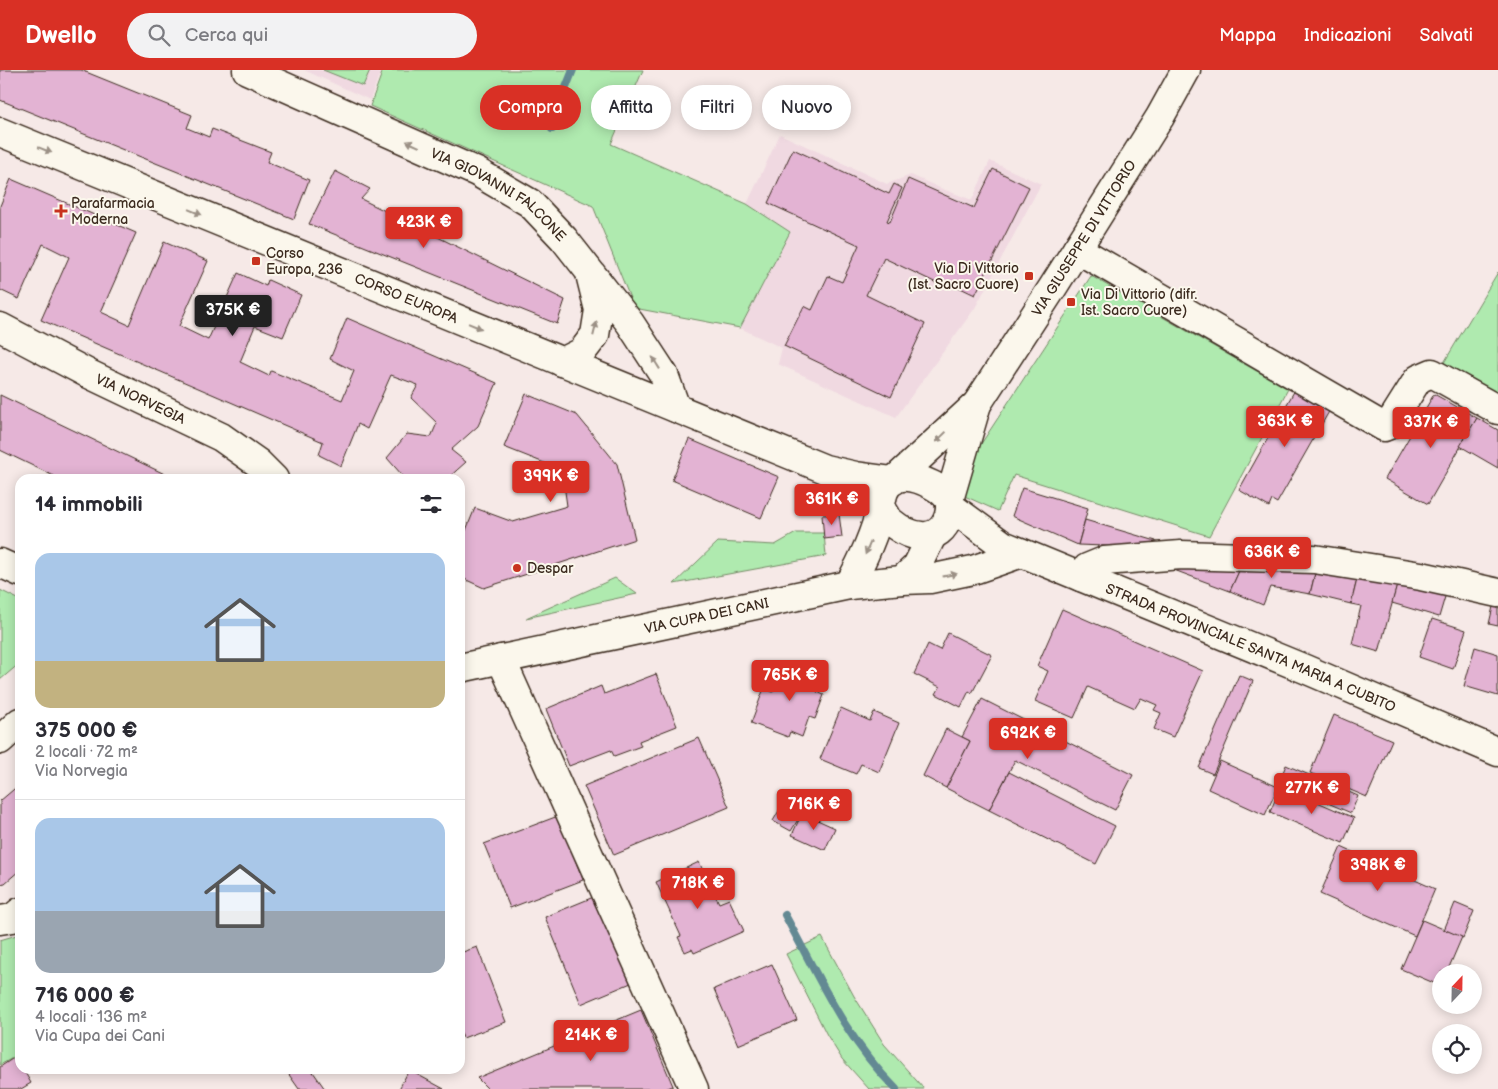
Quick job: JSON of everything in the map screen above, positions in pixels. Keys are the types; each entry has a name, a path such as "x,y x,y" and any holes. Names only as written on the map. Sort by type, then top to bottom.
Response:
{"street":[{"name":"VIA GIOVANNI FALCONE","path":"247,70 477,172 530,203 564,239 630,323 664,375 676,408"},
{"name":"VIA GIUSEPPE DI VITTORIO","path":"895,479 977,404 1160,117 1186,70"},
{"name":"CORSO EUROPA","path":"0,132 825,469"},
{"path":"1077,249 1384,427 1389,425 1418,379 1432,372 1498,410"},
{"path":"562,362 582,352 595,335 599,310 590,273"},
{"name":"VIA NORVEGIA","path":"0,327 88,374 221,437 258,463 269,474"},
{"name":"VIA GIUSEPPE DI VITTORIO","path":"949,503 977,404"},
{"path":"825,469 856,476 895,479 909,477 926,482 942,490 949,503 949,516 944,526 934,535 917,566 902,580"},
{"path":"825,469 850,489 881,508 889,521 903,531 920,537 934,535"},
{"path":"849,585 862,563 874,534 886,487 895,479"},
{"name":"STRADA PROVINCIALE SANTA MARIA A CUBITO","path":"949,503 1012,549"},
{"name":"STRADA PROVINCIALE SANTA MARIA A CUBITO","path":"934,535 1012,549 1314,673 1498,752"},
{"name":"VIA CUPA DEI CANI","path":"465,667 849,585 930,579 973,570 1012,549"},
{"path":"1081,577 1087,568 1104,561 1181,555 1314,559 1420,576 1498,594"},
{"path":"0,563 15,570"},
{"path":"501,660 694,1089"},
{"path":"0,740 15,726"},
{"path":"0,920 15,916"}],"shaded area":[{"path":"304,70 381,70 370,100"},
{"path":"780,134 887,184 911,175 972,200 990,161 1041,184 975,308 896,417 778,364 782,348 740,328 790,232 747,204"}],"green space":[{"path":"323,70 370,70 363,86"},
{"path":"383,70 643,70 637,85 591,85 591,130 617,130 611,144 747,204 790,232 740,328 634,308 593,206 370,106"},
{"path":"1498,272 1498,397 1442,366"},
{"path":"1091,276 1288,389 1209,536 1014,475 998,511 960,494 979,447"},
{"path":"796,533 824,533 826,556 674,584 718,542 775,545"},
{"path":"615,578 637,594 526,618"},
{"path":"0,590 15,598 15,667 0,680"},
{"path":"15,936 15,1057 0,1065 0,940"},
{"path":"822,937 854,996 884,1044 924,1089 869,1089 842,1059 827,1035 786,954"}],"building":[{"path":"0,70 81,70 192,115 187,128 209,137 212,129 271,152 267,162 309,180 294,219 0,100"},
{"path":"793,149 889,194 894,184 902,188 887,221 890,222 908,179 974,208 993,169 1029,187 975,295 950,283 947,288 884,258 866,295 925,324 891,397 784,346 804,306 812,310 828,276 842,282 859,245 768,203"},
{"path":"335,171 370,189 361,199 565,300 557,324 309,224"},
{"path":"11,179 136,233 101,312 129,325 164,242 208,261 179,326 208,340 238,273 266,286 268,280 301,295 283,337 255,326 240,362 269,376 271,371 342,400 354,371 330,359 347,318 497,383 478,426 451,450 466,462 453,474 401,474 387,458 407,434 431,437 437,423 411,398 418,385 391,375 367,429 358,424 341,466 319,455 323,442 41,320 69,257 43,244 19,299 0,290 0,206"},
{"path":"1296,388 1331,408 1277,503 1272,500 1269,507 1239,490"},
{"path":"526,394 577,415 617,464 635,539 484,588 465,579 465,533 475,508 513,522 567,506 562,470 504,447"},
{"path":"1434,394 1477,418 1428,504 1385,479"},
{"path":"0,395 165,474 50,474 0,450"},
{"path":"1477,418 1498,430 1498,468 1460,446"},
{"path":"689,439 779,477 761,518 672,480"},
{"path":"1022,488 1088,508 1078,545 1012,516"},
{"path":"839,514 842,537 824,539 822,515"},
{"path":"1085,520 1156,541 1156,548 1078,545"},
{"path":"1179,559 1244,560 1230,591 1174,570"},
{"path":"1244,560 1317,565 1310,594 1270,587 1263,605 1230,591"},
{"path":"1317,565 1358,575 1351,604 1310,594"},
{"path":"1359,571 1399,578 1379,652 1352,644 1361,606 1351,604"},
{"path":"1399,578 1447,590 1439,617 1392,603"},
{"path":"1495,598 1498,599 1498,626 1489,624"},
{"path":"1062,609 1203,671 1173,737 1154,729 1161,713 1154,710 1157,705 1141,698 1135,708 1088,687 1074,718 1035,701 1048,671 1037,666"},
{"path":"1432,619 1466,630 1453,669 1419,657"},
{"path":"948,633 992,655 972,693 969,691 961,707 936,694 940,687 914,674 928,644 940,650"},
{"path":"1475,647 1498,654 1498,696 1464,686"},
{"path":"784,663 823,677 817,692 824,695 815,719 809,717 802,737 790,732 788,737 751,723 764,688 773,692"},
{"path":"656,674 677,726 639,741 641,746 614,756 611,750 569,766 546,709 601,686 604,694"},
{"path":"1239,675 1253,681 1213,774 1199,768"},
{"path":"982,699 1133,775 1115,810 1015,760 989,810 946,788 970,741 962,737"},
{"path":"841,708 870,721 874,712 899,723 879,772 861,764 856,774 820,759"},
{"path":"1334,715 1392,740 1367,797 1310,773"},
{"path":"946,729 970,741 946,788 923,776"},
{"path":"699,738 729,807 614,855 584,786"},
{"path":"1220,761 1278,787 1265,815 1208,789"},
{"path":"1286,765 1358,796 1351,813 1279,782"},
{"path":"1009,772 1115,826 1096,864 989,810"},
{"path":"1281,786 1354,818 1343,843 1270,812"},
{"path":"15,788 15,874 5,883 0,884 0,801"},
{"path":"784,802 802,813 791,831 773,821"},
{"path":"802,813 835,828 825,850 792,835"},
{"path":"558,816 583,880 510,908 484,844"},
{"path":"1341,847 1435,889 1415,936 1320,894"},
{"path":"699,862 719,903 729,899 744,931 694,953 692,949 685,952 678,937 681,936 656,882"},
{"path":"596,896 631,983 581,1004 545,917"},
{"path":"1455,903 1474,911 1463,938 1444,930"},
{"path":"1422,920 1462,937 1450,964 1432,964 1432,982 1401,969"},
{"path":"477,947 506,1022 465,1037 465,951"},
{"path":"772,964 797,1020 738,1045 714,989"},
{"path":"641,1010 673,1086 665,1089 488,1089 477,1078"},
{"path":"15,1057 15,1074 26,1074 31,1083 21,1089 0,1089 0,1067"},
{"path":"288,1074 314,1074 325,1089 299,1089"},
{"path":"407,1074 416,1074 444,1089 399,1089"}],"waterway":[{"path":"567,85 573,70"},
{"path":"785,915 821,984 862,1050 896,1089"}],"place":[{"name":"Parafarmacia Moderna","path":"61,211"},
{"name":"Corso Europa, 236","path":"256,261"},
{"name":"Via Di Vittorio (Ist. Sacro Cuore)","path":"1029,276"},
{"name":"Via Di Vittorio (difr. Ist. Sacro Cuore)","path":"1071,302"},
{"name":"Despar","path":"517,568"}]}
